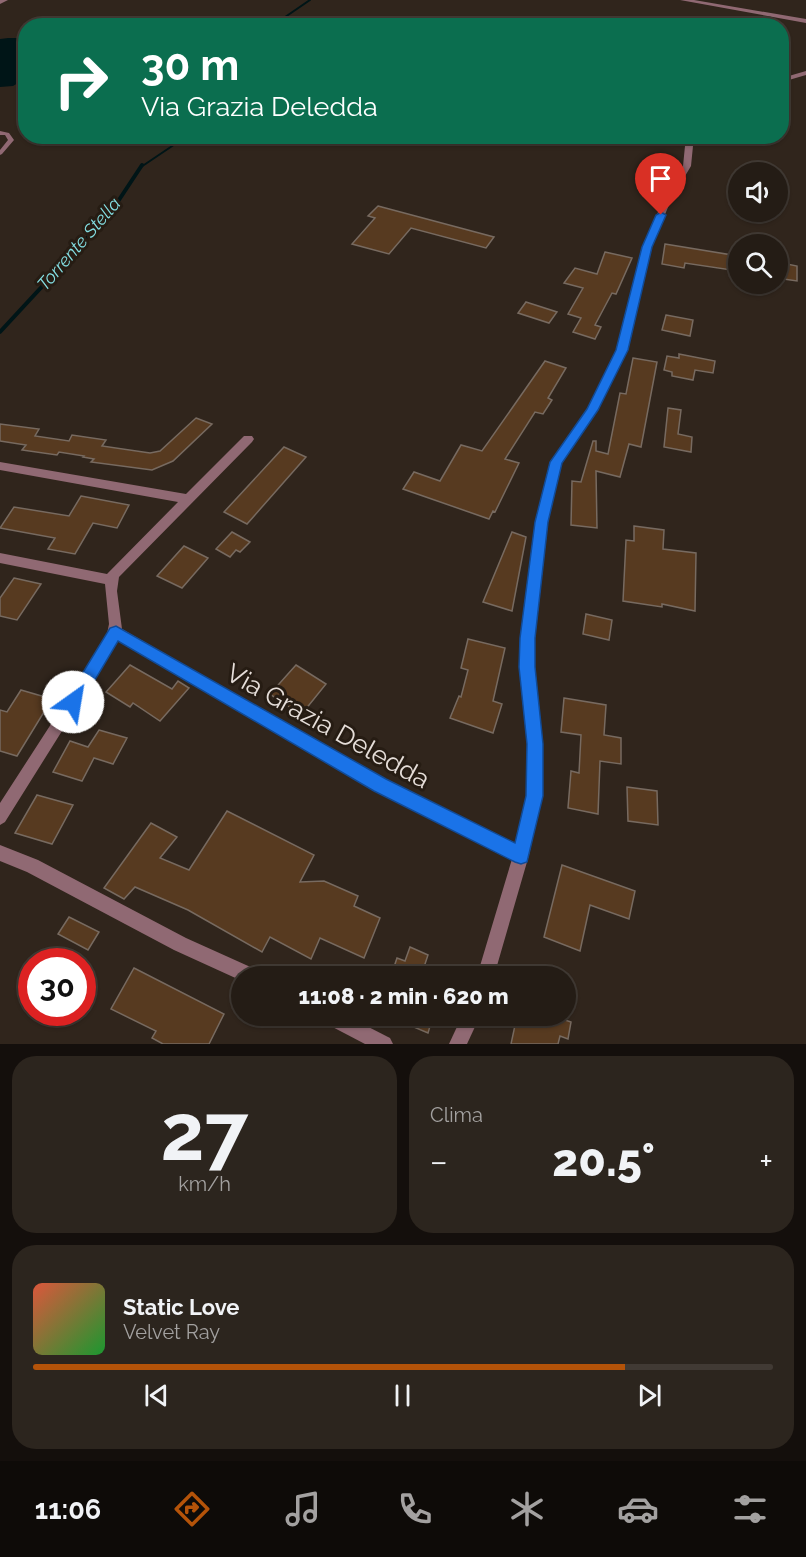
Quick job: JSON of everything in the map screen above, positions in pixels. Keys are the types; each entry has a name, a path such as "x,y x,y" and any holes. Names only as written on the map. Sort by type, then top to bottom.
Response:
{"street":[{"path":"0,2 5,0"},
{"path":"683,0 788,18"},
{"path":"789,18 806,21"},
{"path":"789,78 806,72"},
{"path":"489,966 521,855 534,796 535,744 527,667 528,638 542,522 556,462 592,410 622,350 647,247 668,198 687,166 690,144"},
{"path":"0,818 116,632 117,622 111,591 112,580 118,568 248,439"},
{"path":"0,466 189,499"},
{"path":"0,558 112,580"},
{"name":"Via Grazia Deledda","path":"116,632 380,785 521,855"},
{"path":"0,854 32,866 180,944 231,967"},
{"path":"348,1026 384,1044"},
{"path":"458,1044 466,1026"}],"lane":[{"path":"0,133 6,134 11,140 0,153"}],"shaded area":[{"path":"18,38 18,83 13,86 0,87 0,39"}],"building":[{"path":"378,206 494,237 486,248 411,228 389,254 352,244 375,218 368,216"},
{"path":"665,244 728,254 728,269 685,263 684,268 662,264"},
{"path":"605,252 632,258 616,294 612,293 595,325 601,327 595,339 573,332 581,318 568,314 583,288 564,283 575,268 597,274"},
{"path":"788,264 797,266 797,281 788,280"},
{"path":"526,302 557,312 549,323 518,313"},
{"path":"666,315 693,320 690,336 662,330"},
{"path":"679,354 715,361 713,373 695,370 693,380 672,376 672,372 664,370 667,356 679,358"},
{"path":"633,358 657,362 641,447 629,444 620,477 596,471 597,528 571,525 572,481 581,482 593,441 596,441 596,451 608,454 620,393 626,394"},
{"path":"545,361 566,368 548,398 552,400 543,414 535,412 505,459 519,463 495,512 493,511 489,519 403,489 414,472 440,481 461,445 482,451"},
{"path":"668,408 681,410 678,434 692,437 691,452 664,447"},
{"path":"196,418 212,424 173,461 152,470 91,462 94,459 59,452 57,455 22,450 26,445 0,441 0,424 39,429 35,436 69,441 72,435 106,440 102,446 150,453 160,451"},
{"path":"284,447 306,457 247,524 224,512"},
{"path":"81,496 129,505 117,528 93,523 75,554 48,549 55,538 0,528 14,507 69,516"},
{"path":"634,526 664,530 663,549 696,553 695,611 662,604 662,607 623,601 626,540 634,541"},
{"path":"232,532 250,542 240,552 236,550 230,557 216,549"},
{"path":"512,532 526,537 512,611 483,602"},
{"path":"184,546 208,558 182,588 157,576"},
{"path":"14,578 41,584 17,620 0,616 0,598"},
{"path":"586,614 612,620 609,640 583,634"},
{"path":"468,639 505,648 493,701 502,704 493,733 450,718 459,696 461,697 468,670 461,668"},
{"path":"130,665 172,689 178,681 189,688 160,721 133,703 130,707 106,692"},
{"path":"296,665 326,684 301,715 270,694"},
{"path":"21,690 52,699 17,756 0,751 0,710 7,712"},
{"path":"564,698 606,705 604,735 621,738 621,764 600,761 598,814 568,808 571,771 579,773 581,735 561,732"},
{"path":"99,730 127,738 113,764 94,758 82,781 53,772 70,741 88,747"},
{"path":"627,787 657,791 658,825 628,821"},
{"path":"37,795 73,805 52,844 15,833"},
{"path":"227,811 314,855 300,882 324,881 358,896 354,906 380,918 364,958 320,938 311,959 270,937 262,952 188,910 135,887 124,899 104,888 151,823 177,837 160,858 189,870"},
{"path":"562,865 635,891 629,919 590,905 580,951 544,937"},
{"path":"69,917 99,932 89,948 84,948 58,934"},
{"path":"410,947 428,955 424,966 394,966 397,958 405,961"},
{"path":"134,968 224,1014 209,1044 163,1044 152,1038 156,1031 111,1009"},
{"path":"412,1026 430,1026 428,1033"},
{"path":"515,1026 570,1026 568,1039 560,1036 558,1044 511,1044"}],"waterway":[{"name":"Torrente Stella","path":"284,18 310,0"},
{"name":"Torrente Stella","path":"141,167 175,144"},
{"name":"Torrente Stella","path":"0,332 111,212 142,165"}],"route":[{"path":"73,702 116,632 283,731 380,785 521,855 529,825 536,771 527,667 528,638 542,522 556,462 592,410 622,350 647,247 661,215"}]}
